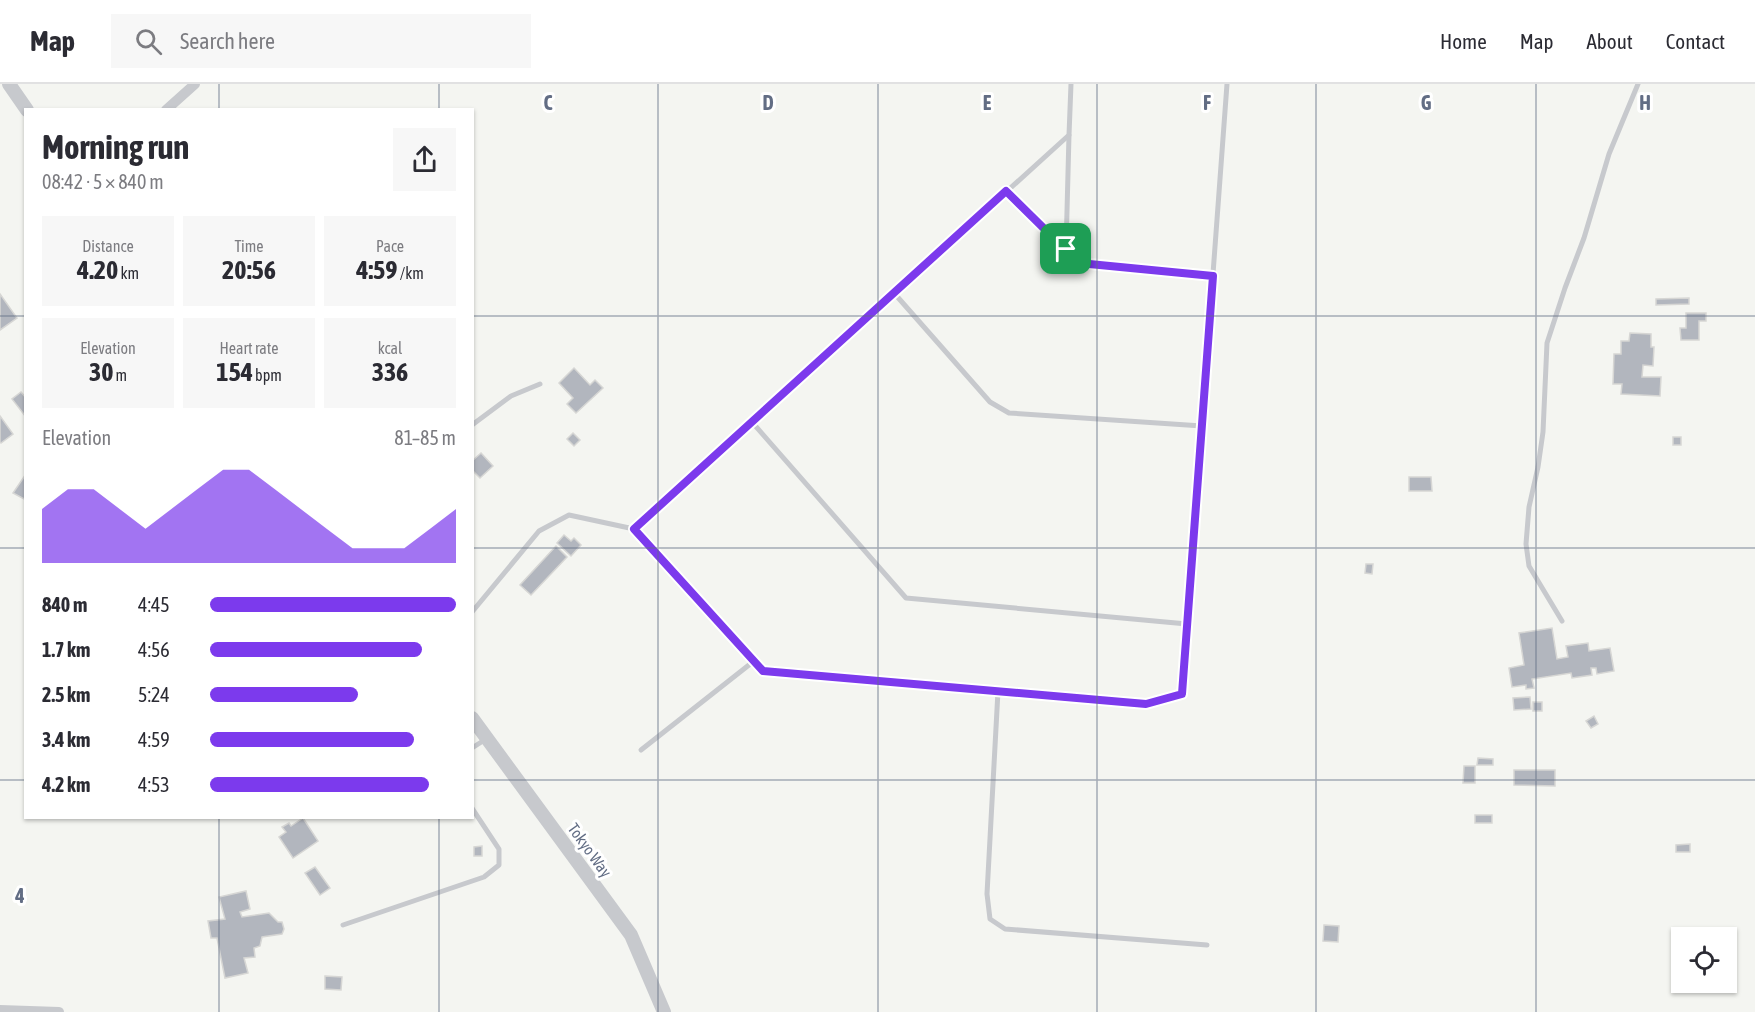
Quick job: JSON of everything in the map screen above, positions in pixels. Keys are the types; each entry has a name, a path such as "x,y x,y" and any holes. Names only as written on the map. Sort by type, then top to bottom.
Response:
{"street":[{"path":"9,84 26,108"},
{"path":"168,108 195,84"},
{"name":"Tokyo Way","path":"474,720 632,935 664,1012"},
{"path":"0,1010 59,1012"}],"lane":[{"path":"1066,249 1071,84"},
{"path":"474,610 539,531 569,514 634,529 763,671 1146,704 1182,694 1227,84"},
{"path":"1562,621 1529,566 1526,544 1529,507 1543,432 1547,343 1584,238 1609,154 1638,84"},
{"path":"634,529 1069,135"},
{"path":"1006,191 1079,263 1213,276"},
{"path":"894,293 990,402 1009,413 1202,426"},
{"path":"474,424 511,396 540,384"},
{"path":"752,422 906,598 1187,624"},
{"path":"641,750 754,661"},
{"path":"998,691 987,894 990,919 1005,929 1207,945"},
{"path":"474,747 488,738"},
{"path":"343,925 484,877 499,865 499,849 474,811"}],"building":[{"path":"0,294 17,318 0,330"},
{"path":"1689,298 1689,304 1656,305 1656,299"},
{"path":"1686,313 1706,313 1706,321 1699,321 1699,340 1681,340 1680,328 1686,328"},
{"path":"1630,333 1651,334 1651,347 1654,347 1653,366 1643,365 1642,377 1661,377 1660,396 1621,394 1622,384 1613,384 1614,354 1621,354 1621,341 1629,341"},
{"path":"574,368 590,385 595,380 603,388 576,413 567,404 573,398 559,383"},
{"path":"21,392 24,396 24,414 12,399"},
{"path":"0,416 13,434 1,443 0,442"},
{"path":"573,433 580,440 574,446 567,439"},
{"path":"1673,437 1681,437 1681,445 1673,445"},
{"path":"481,453 493,466 480,478 474,472 474,459"},
{"path":"24,477 24,499 13,493"},
{"path":"1409,477 1431,477 1432,491 1409,491"},
{"path":"564,535 571,541 574,538 581,545 571,556 557,543"},
{"path":"556,546 567,557 531,595 520,585"},
{"path":"1366,564 1373,564 1372,574 1365,573"},
{"path":"1552,628 1557,659 1568,657 1566,646 1588,643 1589,651 1610,648 1614,671 1597,674 1596,668 1591,668 1592,675 1572,678 1571,673 1532,679 1534,688 1526,689 1526,685 1512,687 1509,668 1524,665 1519,633"},
{"path":"1530,697 1531,709 1514,710 1513,698"},
{"path":"1533,702 1542,702 1542,711 1533,711"},
{"path":"1594,716 1598,724 1591,728 1586,721"},
{"path":"1478,758 1493,759 1493,765 1477,765"},
{"path":"1464,766 1475,766 1475,783 1463,783"},
{"path":"1514,770 1555,770 1555,786 1514,785"},
{"path":"1475,815 1492,815 1492,823 1475,823"},
{"path":"304,819 318,841 293,858 279,837 286,832 282,827 289,823 291,826"},
{"path":"1690,844 1690,852 1676,852 1676,845"},
{"path":"482,846 482,856 474,856 474,847"},
{"path":"315,867 330,888 320,895 305,873"},
{"path":"246,891 250,909 240,912 242,917 269,913 278,922 282,922 284,929 282,934 262,937 260,946 254,948 255,957 244,958 248,973 225,978 217,938 211,938 208,921 225,919 219,897"},
{"path":"1324,925 1339,926 1338,942 1323,941"},
{"path":"325,976 342,977 341,990 325,989"}],"route":[{"path":"1006,191 1066,249 1079,263 1213,276 1182,694 1146,704 763,671 634,529 1006,191"}]}
